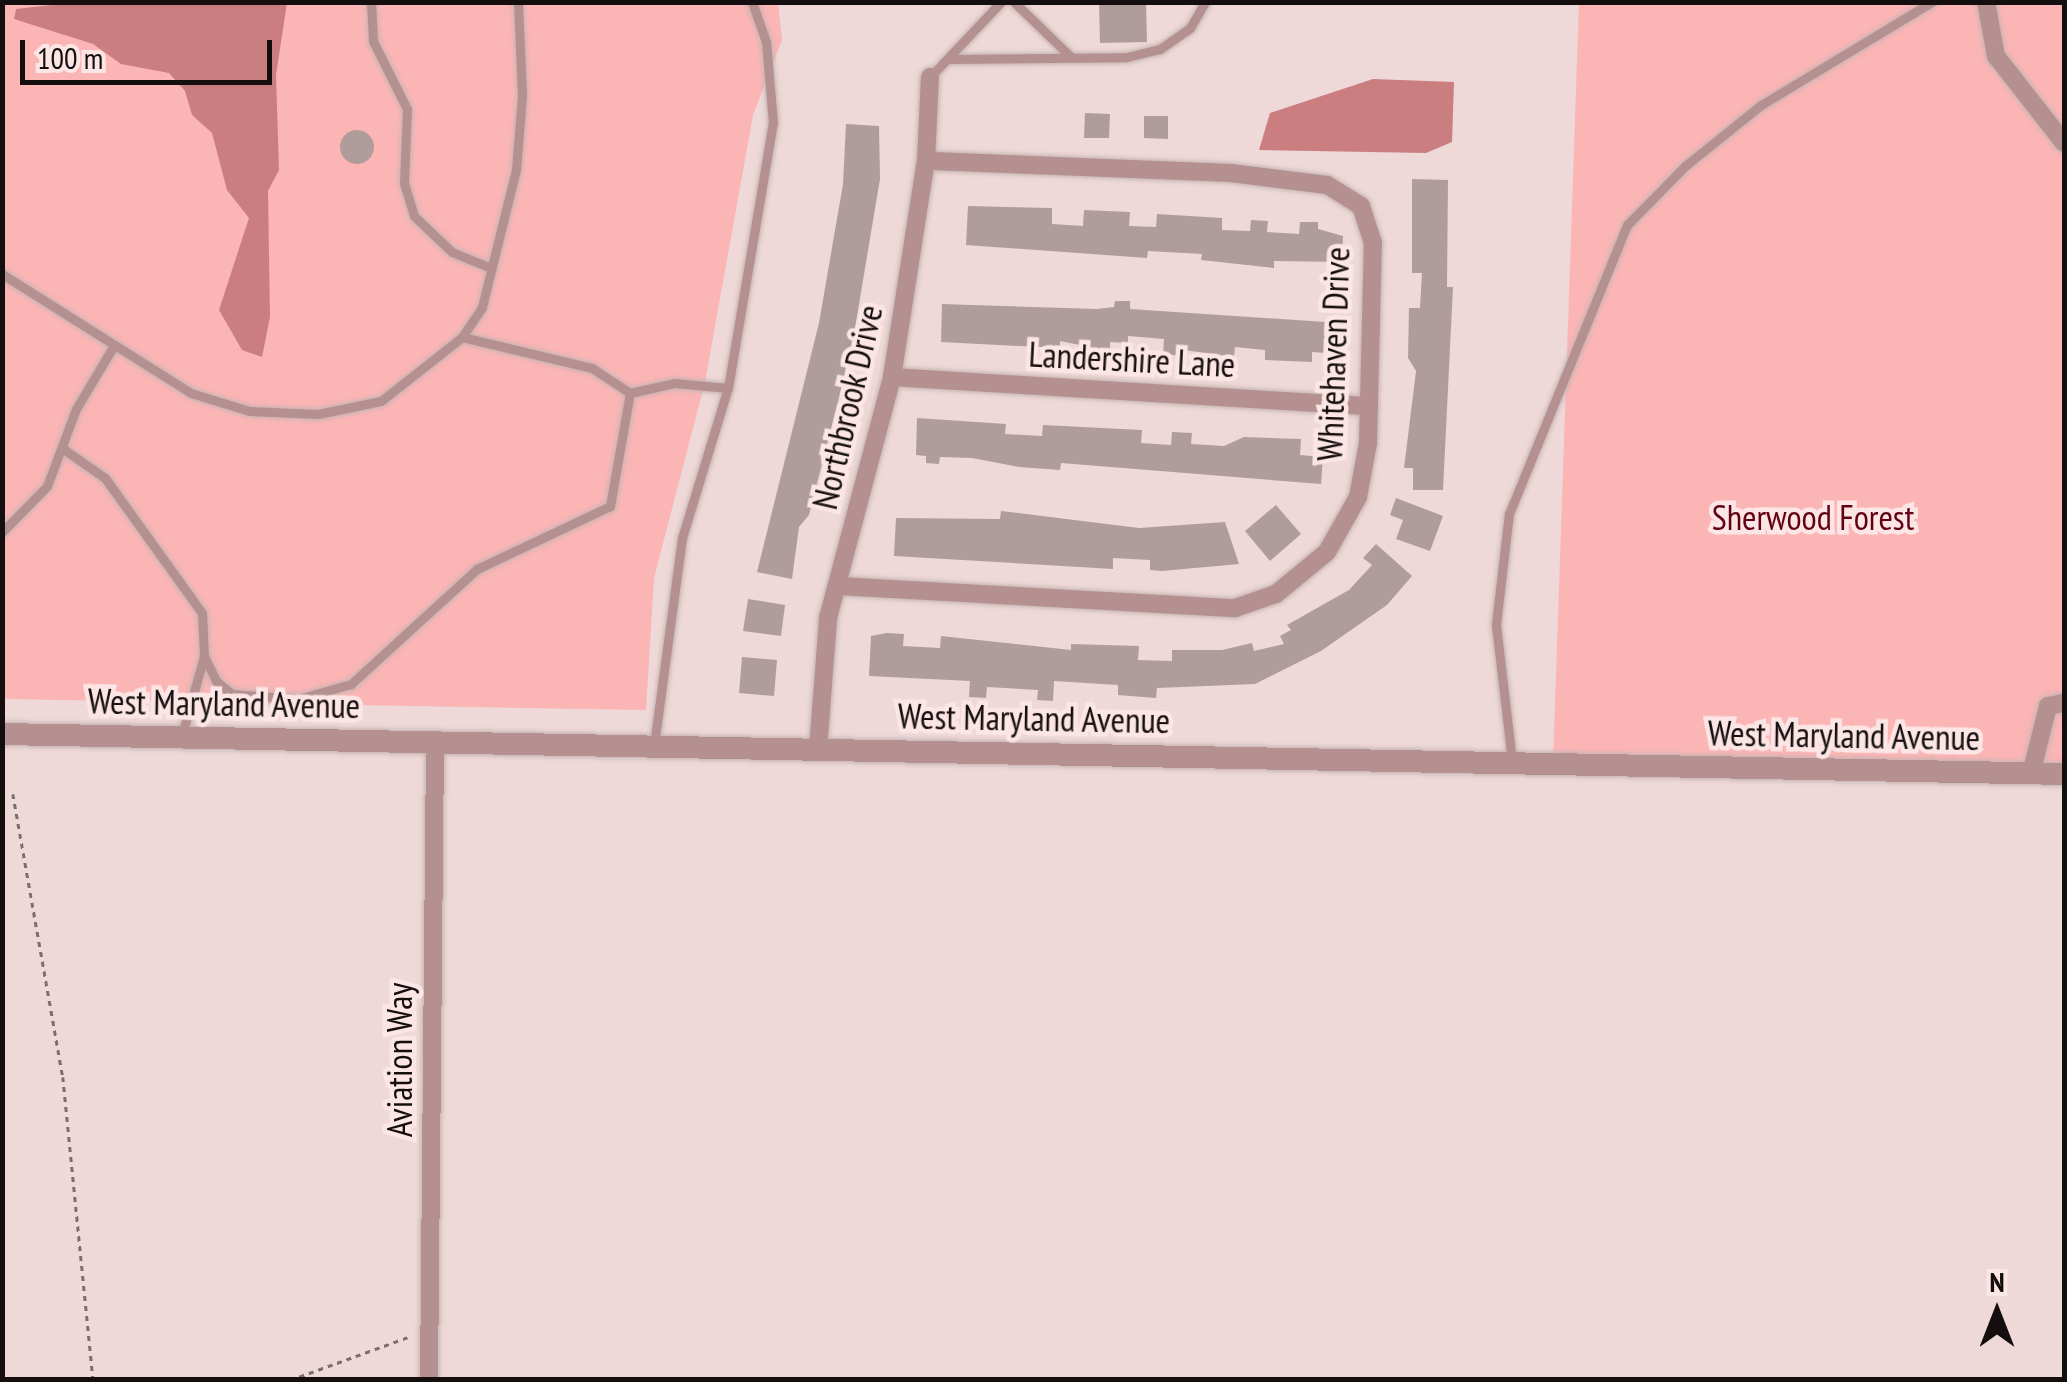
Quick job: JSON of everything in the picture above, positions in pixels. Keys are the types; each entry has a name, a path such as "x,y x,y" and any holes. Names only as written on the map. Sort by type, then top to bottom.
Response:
{"street":[{"path":"1986,2 1996,56 2064,143"},
{"name":"Northbrook Drive","path":"818,749 828,618 892,378 926,161 930,77"},
{"name":"Whitehaven Drive","path":"838,586 1235,608 1276,594 1326,552 1358,497 1369,406 1372,244 1361,206 1327,185 1232,173 926,161"},
{"name":"Landershire Lane","path":"892,378 1369,406"},
{"path":"2031,774 2048,706 2064,702"},
{"name":"West Maryland Avenue","path":"2,734 2064,774"},
{"name":"Aviation Way","path":"429,1380 434,742"}],"lane":[{"path":"371,2 373,40 407,109 404,183 414,216 452,252 491,268"},
{"path":"2,274 64,308 113,347 191,393 249,412 318,414 381,401 462,338 482,307 516,170 522,94 518,2"},
{"path":"654,745 682,538 728,388 773,123 766,42 752,2"},
{"path":"930,77 1001,2"},
{"path":"1014,2 1071,58"},
{"path":"949,59 1071,58 1160,49 1190,28 1205,2"},
{"path":"1512,761 1496,624 1509,514 1627,224 1750,113 1932,2"},
{"path":"462,338 592,368 630,393 674,383 728,388"},
{"path":"2,532 47,486 76,409 113,347"},
{"path":"204,656 216,681 232,694 298,699 352,684 478,569 610,506 630,393"},
{"path":"62,448 105,478 202,613 204,656 182,738"}],"path":[{"path":"12,794 63,1076 93,1380"},
{"path":"290,1380 430,1328"}],"green space":[{"path":"3,3 778,3 782,40 753,115 705,382 654,578 646,710 3,699"},
{"name":"Sherwood Forest","path":"1579,3 2064,3 2064,774 1553,763"}],"shaded area":[{"path":"69,3 287,3 276,75 279,170 268,191 270,317 262,357 242,350 219,310 249,218 227,190 212,133 192,115 185,91 169,73 121,64 93,44 14,19 16,9"},
{"path":"1373,79 1454,82 1452,142 1426,153 1259,150 1270,113"}],"building":[{"path":"1099,2 1146,2 1147,42 1100,43"},
{"path":"1085,113 1110,114 1109,138 1084,138"},
{"path":"1144,116 1168,116 1168,139 1144,138"},
{"path":"846,124 879,126 880,179 852,346 809,515 799,527 792,579 757,572 819,323 843,184"},
{"path":"357,130 369,135 374,147 369,159 357,164 345,159 340,147 345,135"},
{"path":"1412,179 1448,180 1447,287 1453,287 1443,490 1413,490 1413,468 1404,468 1416,371 1408,358 1409,308 1420,308 1422,273 1412,273"},
{"path":"968,206 1052,208 1052,224 1083,226 1084,210 1130,212 1129,226 1156,227 1157,214 1222,218 1222,230 1250,231 1251,220 1268,221 1267,232 1299,234 1300,222 1318,222 1318,229 1343,236 1342,262 1274,261 1274,268 1201,260 1202,254 1148,251 1147,258 966,245"},
{"path":"1115,301 1130,301 1130,309 1340,323 1338,354 1312,352 1312,362 1265,360 1265,350 1235,347 1234,357 1184,350 1183,356 1163,354 1164,339 1128,336 1128,343 1110,342 1110,351 1060,341 1060,348 941,342 942,304 1097,309 1114,307"},
{"path":"917,418 1006,424 1005,434 1042,436 1043,425 1142,430 1141,443 1171,445 1172,432 1192,433 1191,444 1224,446 1244,437 1301,439 1300,455 1323,457 1321,484 1061,463 1060,470 1019,467 972,458 940,457 939,464 926,463 926,456 916,455"},
{"path":"1396,498 1443,516 1430,551 1396,539 1403,520 1390,515"},
{"path":"1276,505 1301,534 1270,561 1245,531"},
{"path":"1001,511 1139,528 1225,522 1239,564 1162,571 1150,570 1150,560 1113,558 1113,569 894,556 896,518 1000,519"},
{"path":"1376,544 1412,576 1387,605 1321,651 1255,684 1157,688 1156,698 1118,695 1118,685 1054,681 1053,701 1037,700 1038,690 987,687 986,698 969,697 970,681 869,676 871,636 887,633 904,634 903,646 940,648 941,636 1071,650 1071,644 1139,646 1138,660 1172,661 1172,650 1222,650 1252,643 1254,651 1284,644 1280,636 1291,630 1287,625 1349,590 1372,565 1363,558"},
{"path":"748,599 785,605 781,636 743,631"},
{"path":"742,657 777,660 774,696 739,693"}]}
